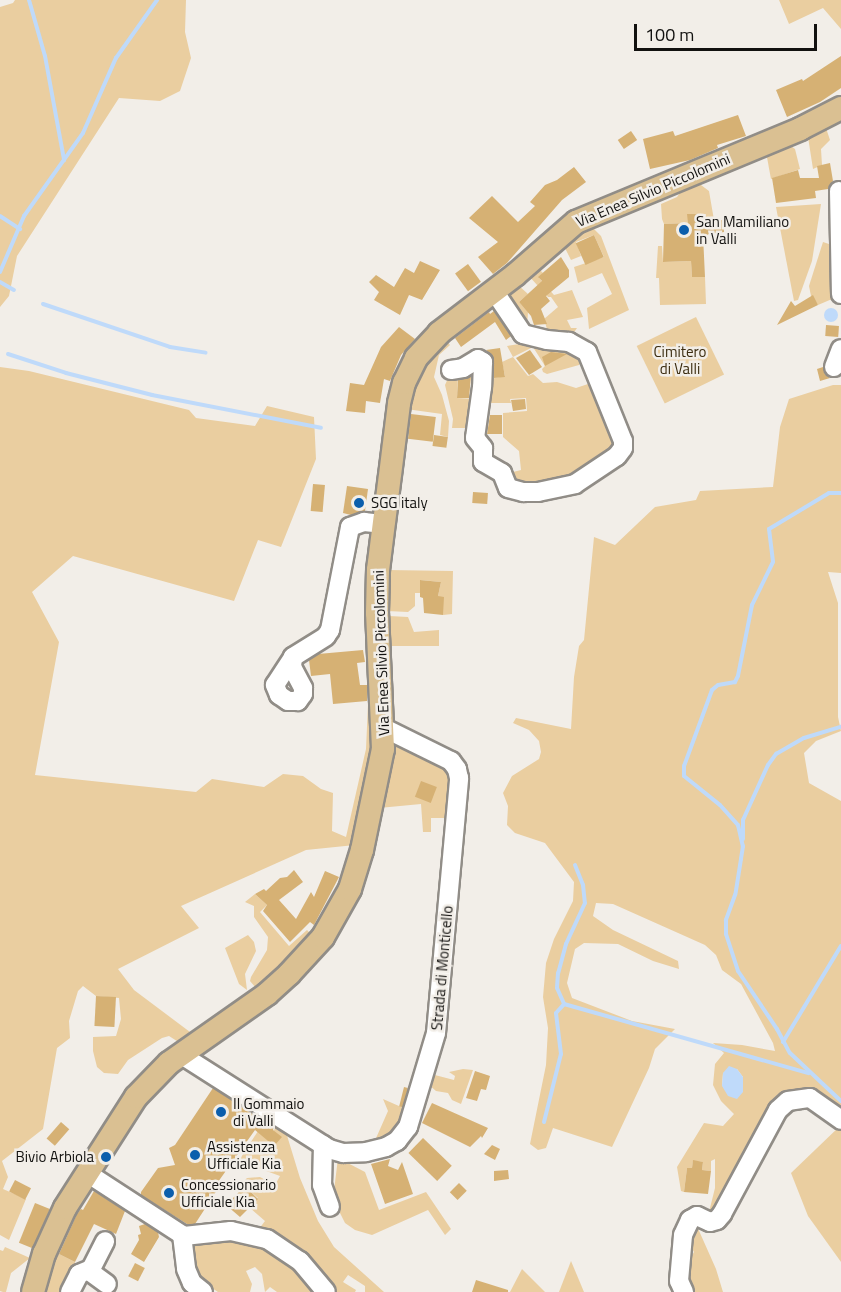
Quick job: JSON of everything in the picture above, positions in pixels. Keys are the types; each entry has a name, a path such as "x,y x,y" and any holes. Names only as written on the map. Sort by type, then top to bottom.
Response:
{"main road":[{"name":"Via Enea Silvio Piccolomini","path":"33,1292 44,1254 59,1221 136,1097 180,1054 276,986 313,949 333,922 350,889 362,850 377,780 384,728 377,613 382,524 397,410 409,370 427,345 580,219 800,129 841,108"}],"street":[{"path":"839,191 841,294"},
{"path":"451,370 463,368 478,358 483,362 475,438 483,448 483,462 502,473 508,488 523,492 538,492 575,484 617,456 623,448 623,441 587,352 569,342 523,334 494,291"},
{"path":"834,367 841,349"},
{"path":"293,657 326,636 333,623 350,527 364,522 382,524"},
{"name":"Strada di Monticello","path":"180,1054 323,1145 343,1153 366,1152 397,1142 408,1127 436,1033 459,778 457,769 451,761 384,728"},
{"path":"684,1292 679,1281 683,1235 690,1220 698,1216 710,1222 717,1221 778,1110 788,1101 810,1098 841,1120"},
{"path":"323,1145 322,1185 330,1208"},
{"path":"87,1173 182,1234 198,1236 231,1231 267,1239 300,1261 326,1292"},
{"path":"182,1234 186,1269 192,1283 203,1292"},
{"path":"70,1292 79,1274 89,1271 105,1241"},
{"path":"89,1271 107,1284"}],"green space":[{"path":"15,0 186,0 185,32 191,58 180,91 160,101 119,98 17,256 9,296 0,307 0,7 13,3"},
{"path":"779,0 841,0 841,29 823,8 789,24"},
{"path":"826,128 830,140 821,149 822,165 813,169 808,137"},
{"path":"788,144 795,149 800,169 771,179 766,152"},
{"path":"697,182 709,191 714,220 707,220 708,235 703,235 702,214 688,214 688,223 664,224 662,219 661,204 677,197 684,187"},
{"path":"821,204 812,261 798,300 794,301 776,207"},
{"path":"589,224 601,236 629,310 589,329 587,308 612,294 602,273 578,283 574,267 604,257 594,235 576,242 581,256 571,260 564,246"},
{"path":"823,242 835,246 839,296 818,305 811,296 809,286"},
{"path":"658,246 662,246 663,262 691,261 692,277 705,277 706,304 660,305 659,278 656,278"},
{"path":"537,267 543,273 539,278 554,295 572,290 583,317 567,320 571,328 577,328 570,338 549,336 544,319 558,307 528,275"},
{"path":"518,285 528,294 519,302 528,312 527,327 507,302 507,292"},
{"name":"Cimitero di Valli","path":"696,317 724,375 665,403 637,346"},
{"path":"444,338 450,345 439,355 434,377 449,421 448,437 440,435 442,414 406,409 420,368"},
{"path":"526,343 569,348 583,360 579,365 547,374 543,372 542,369 545,366 533,347 513,357 507,346"},
{"path":"513,357 528,376 533,374 543,383 557,382 576,388 597,381 619,441 583,477 517,487 509,473 521,470 519,451 503,437 503,413 527,411 526,398 510,399 511,403 489,403 490,379 505,376 502,362"},
{"path":"0,367 29,371 189,410 196,418 255,426 267,406 314,417 316,459 281,547 258,540 234,601 73,556 32,592 59,642 35,775 196,792 212,779 264,787 283,774 303,776 321,789 333,793 332,831 346,837 366,749 368,704 375,704 373,750 355,845 306,850 181,906 199,928 118,969 134,990 194,1035 180,1043 169,1036 162,1038 128,1060 118,1074 104,1073 97,1067 93,1051 93,1037 116,1036 121,1019 119,998 96,996 83,986 78,991 69,1021 70,1038 57,1048 43,1129 2,1161 8,1177 3,1189 26,1199 9,1240 0,1235"},
{"path":"458,373 457,398 477,399 471,428 452,428 453,419 445,385 450,374"},
{"path":"833,385 841,385 841,573 828,572 838,603 838,717 841,731 816,741 804,753 809,783 841,801 841,1115 792,1094 719,1215 708,1216 715,1188 715,1159 711,1161 711,1171 702,1170 703,1162 693,1161 692,1168 687,1168 684,1192 681,1191 677,1167 704,1123 723,1126 734,1114 721,1101 713,1085 715,1064 724,1053 713,1043 775,1051 773,1043 741,984 722,970 716,955 705,945 613,904 596,903 593,916 613,930 678,961 679,969 653,961 618,944 584,943 575,949 567,983 572,998 632,1021 675,1029 655,1049 649,1068 612,1147 553,1128 546,1148 538,1150 530,1144 546,1065 548,1028 543,997 546,963 554,939 573,901 574,882 545,843 515,833 507,825 508,806 503,793 512,776 539,759 541,752 539,741 529,730 513,723 516,718 571,729 574,677 579,646 584,640 594,537 615,545 655,507 696,500 700,491 773,487 780,427 789,399","holes":["737,1069 743,1077 722,1086 723,1073"]},
{"path":"387,570 453,571 452,614 443,615 438,596 441,582 421,580 420,593 415,593 415,606 408,612 387,611"},
{"path":"389,616 408,617 414,632 439,630 439,646 385,646"},
{"path":"391,735 454,769 446,833 446,818 431,818 431,832 423,832 421,804 379,808"},
{"path":"255,894 267,905 260,912 289,946 307,930 312,935 288,963 256,988 250,981 267,950 268,937 254,917 254,906 245,902"},
{"path":"248,935 254,942 256,951 245,974 247,990 239,984 225,948"},
{"path":"463,1069 473,1070 461,1104 452,1100 448,1093 436,1091 428,1084 431,1074 454,1080 455,1076 449,1072"},
{"path":"383,1099 408,1110 400,1131 373,1145 388,1111"},
{"path":"278,1124 285,1129 300,1178 318,1221 334,1247 384,1292 365,1292 365,1286 348,1275 343,1282 356,1290 355,1292 333,1292 259,1229 265,1221 249,1207 258,1198 249,1190 244,1195 240,1191 240,1185 247,1178 260,1177 275,1185 280,1176 258,1168 233,1170 258,1131 269,1138"},
{"path":"841,1125 841,1262 808,1216 791,1173"},
{"path":"338,1158 365,1172 379,1210 426,1192 451,1229 445,1235 428,1210 372,1235 355,1230 345,1223 333,1199"},
{"path":"696,1224 716,1269 723,1292 689,1292 683,1272 694,1252 689,1243"},
{"path":"229,1236 257,1242 283,1256 319,1292 277,1292 270,1287 265,1292 262,1274 255,1267 246,1271 252,1284 250,1292 218,1292 197,1278 187,1246"},
{"path":"5,1247 30,1258 11,1273 6,1292 3,1292 0,1291 0,1250 3,1251"},
{"path":"53,1251 75,1262 74,1270 64,1292 42,1292"},
{"path":"571,1261 584,1292 559,1292"},
{"path":"522,1269 545,1292 510,1292"}],"water":[{"path":"828,308 834,308 838,315 834,322 828,322 824,318 824,312"},
{"path":"729,1066 737,1069 743,1077 743,1092 737,1099 728,1096 722,1086 723,1073"}],"building":[{"path":"841,56 841,88 820,102 787,117 776,90 802,79 803,81"},
{"path":"738,115 746,136 717,145 718,148 690,160 650,169 643,139 673,131 675,136"},
{"path":"631,131 637,140 624,149 618,140"},
{"path":"830,163 833,181 828,189 815,191 816,198 776,203 772,178 798,170 800,178 819,178 817,166"},
{"path":"574,167 586,182 562,200 507,263 493,274 478,257 498,242 469,218 492,196 518,222 535,206 530,202 545,185 557,180"},
{"path":"687,214 702,214 703,222 723,220 724,232 703,235 705,277 692,277 691,261 663,262 664,224 688,223"},
{"path":"594,235 604,257 585,265 576,243"},
{"path":"561,257 569,270 569,277 546,296 550,301 541,309 547,324 534,325 531,316 519,302 542,281 538,277"},
{"path":"420,261 440,270 422,300 409,295 400,315 374,300 379,292 369,282 376,275 394,287 405,268 414,273"},
{"path":"468,264 481,282 468,291 455,273"},
{"path":"813,295 818,305 777,325 791,301 795,306"},
{"path":"494,311 511,336 506,340 495,322 461,347 455,338 489,312 490,314"},
{"path":"826,325 839,326 838,337 825,336"},
{"path":"399,327 415,339 401,355 390,381 384,379 380,403 366,401 365,413 346,411 350,383 364,385 381,347"},
{"path":"500,348 505,377 494,378 493,357 486,350"},
{"path":"530,350 542,367 529,375 516,358"},
{"path":"551,352 567,354 545,366 542,357"},
{"path":"823,367 825,374 830,378 820,381 817,369"},
{"path":"471,376 469,398 457,398 458,380"},
{"path":"525,399 526,409 513,411 511,400"},
{"path":"411,414 436,417 433,442 408,439"},
{"path":"490,415 502,415 502,434 487,434"},
{"path":"434,435 448,437 446,448 432,446"},
{"path":"313,484 325,485 323,512 311,511"},
{"path":"347,486 368,489 365,511 351,515 343,513"},
{"path":"473,492 488,493 487,504 472,503"},
{"path":"420,580 441,582 438,596 444,597 443,615 424,613 423,598 420,597"},
{"path":"363,650 365,662 357,663 360,685 367,685 367,701 333,704 330,674 311,676 309,660 318,654"},
{"path":"421,781 437,787 431,803 415,797"},
{"path":"294,870 303,882 279,900 296,919 311,892 314,897 325,871 339,877 314,925 310,922 290,942 263,911 267,905 255,894 264,889 266,891 280,878 287,877"},
{"path":"96,996 116,997 114,1027 94,1026"},
{"path":"475,1071 490,1076 486,1090 481,1089 477,1101 466,1098"},
{"path":"404,1087 408,1088 403,1107 399,1106"},
{"path":"213,1088 274,1127 273,1130 282,1137 274,1146 255,1130 218,1182 221,1184 195,1224 187,1224 141,1195 141,1192 158,1168 175,1165 169,1148 175,1145"},
{"path":"432,1103 488,1128 482,1138 481,1136 470,1147 422,1123"},
{"path":"61,1122 69,1129 55,1146 47,1139"},
{"path":"423,1138 452,1166 437,1181 408,1153"},
{"path":"492,1145 500,1149 495,1160 484,1154"},
{"path":"390,1159 388,1166 398,1170 402,1162 413,1194 385,1204 371,1164"},
{"path":"693,1160 703,1162 702,1170 711,1171 708,1194 684,1192 687,1168 692,1168"},
{"path":"508,1170 509,1179 494,1181 494,1171"},
{"path":"15,1180 31,1188 25,1200 9,1192"},
{"path":"459,1183 467,1191 458,1200 450,1192"},
{"path":"249,1190 258,1199 240,1217 226,1205 240,1191 244,1195"},
{"path":"94,1191 125,1211 116,1234 94,1224 75,1262 59,1254 77,1214 81,1209 83,1210"},
{"path":"35,1203 50,1209 34,1249 19,1243"},
{"path":"145,1224 158,1232 159,1237 144,1262 131,1254 139,1240 138,1235 141,1234 139,1226"},
{"path":"135,1263 145,1268 138,1281 128,1276"},
{"path":"476,1280 508,1290 508,1292 472,1292"}],"waterway":[{"path":"29,0 45,56 64,160"},
{"path":"0,272 24,216 83,133 116,58 157,0"},
{"path":"0,216 20,229"},
{"path":"0,282 14,290"},
{"path":"43,304 170,347 206,353"},
{"path":"8,354 66,373 152,395 321,428"},
{"path":"841,493 829,493 769,529 773,562 752,605 738,676 735,682 718,685 712,690 684,766 684,776 720,805 738,825 743,846 735,895 726,920 726,934 738,971 777,1029 790,1053 841,1101"},
{"path":"743,839 743,820 768,765 776,754 804,738 841,727"},
{"path":"575,865 583,885 585,903 566,944 558,973 557,988 564,1004 808,1073"},
{"path":"783,1042 841,946"},
{"path":"544,1122 561,1054 556,1013 564,1004"}],"place":[{"name":"San Mamiliano in Valli","path":"684,230"},
{"name":"SGG italy","path":"359,503"},
{"name":"Il Gommaio di Valli","path":"221,1112"},
{"name":"Assistenza Ufficiale Kia","path":"195,1155"},
{"name":"Bivio Arbiola","path":"106,1157"},
{"name":"Concessionario Ufficiale Kia","path":"169,1193"}]}
